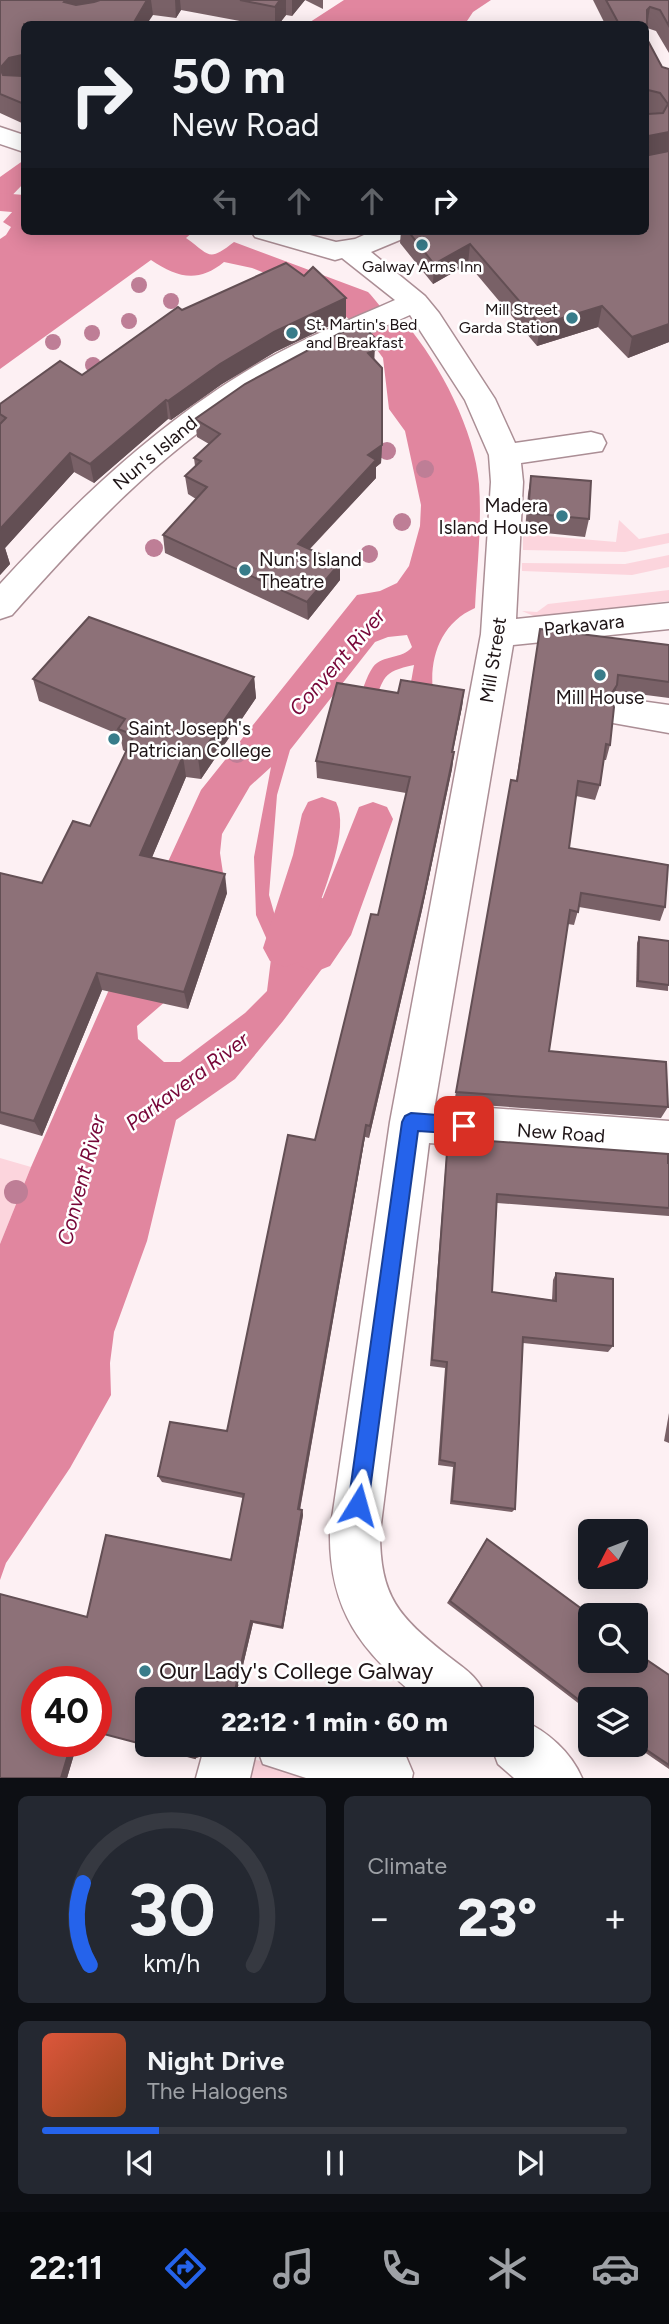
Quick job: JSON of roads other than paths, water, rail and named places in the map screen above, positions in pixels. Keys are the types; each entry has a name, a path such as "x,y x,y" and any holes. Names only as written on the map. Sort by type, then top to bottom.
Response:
{"street":[{"path":"0,135 21,143"},
{"path":"277,235 319,249 349,250 387,235"},
{"name":"Mill Street","path":"349,250 382,272 401,308 480,399 505,454 500,622 411,1122 355,1532 356,1573 371,1613 422,1667 446,1687"},
{"name":"Nun's Island","path":"0,606 103,497 194,420 270,370 401,308"},
{"path":"505,454 591,443"},
{"name":"Parkavara","path":"500,622 669,616"},
{"path":"626,713 669,719"},
{"name":"New Road","path":"411,1122 669,1141"},
{"path":"223,1778 228,1757"},
{"path":"327,1757 386,1773 385,1778"},
{"path":"531,1757 555,1778"}],"water":[{"path":"344,0 491,0 473,12 467,21 312,21"},
{"path":"21,162 21,186 0,208 0,177"},
{"name":"Convent River","path":"21,202 21,235 189,235 186,238 210,254 219,252 234,242 368,292 389,316 406,324 419,340 454,399 471,442 476,464 480,515 475,608 463,614 440,642 433,666 433,692 408,699 414,665 395,670 386,677 373,706 358,703 373,667 382,660 403,654 412,647 407,635 388,637 375,642 290,750 277,795 269,895 279,930 294,892 354,905 336,950 235,1079 176,1120 147,1241 114,1332 110,1363 111,1395 70,1468 6,1563 0,1580 0,1244 108,992 201,790 357,595 380,591 397,583 409,566 420,526 421,505 405,431 389,409 383,358 367,336 326,298 252,268 224,262 205,273 187,276 170,271 151,260 0,369 0,239 11,227 3,222","holes":["271,767 254,857 256,915 272,951 267,991 245,1013 180,1062 164,1062 138,1039 137,1026 174,994 217,899 223,873 220,853 222,834 250,786"]}],"waterway":[{"path":"0,202 21,204"},
{"name":"Parkavera River","path":"285,948 314,855 322,814"},
{"name":"Parkavera River","path":"315,953 336,922 373,819"}],"place":[{"name":"Galway Arms Inn","path":"422,245"},
{"name":"Mill Street Garda Station","path":"572,318"},
{"name":"St. Martin's Bed and Breakfast","path":"292,333"},
{"name":"Madera Island House","path":"562,516"},
{"name":"Nun's Island Theatre","path":"245,570"},
{"name":"Mill House","path":"600,675"},
{"name":"Saint Joseph's Patrician College","path":"114,739"},
{"name":"Our Lady's College Galway","path":"145,1671"}]}
